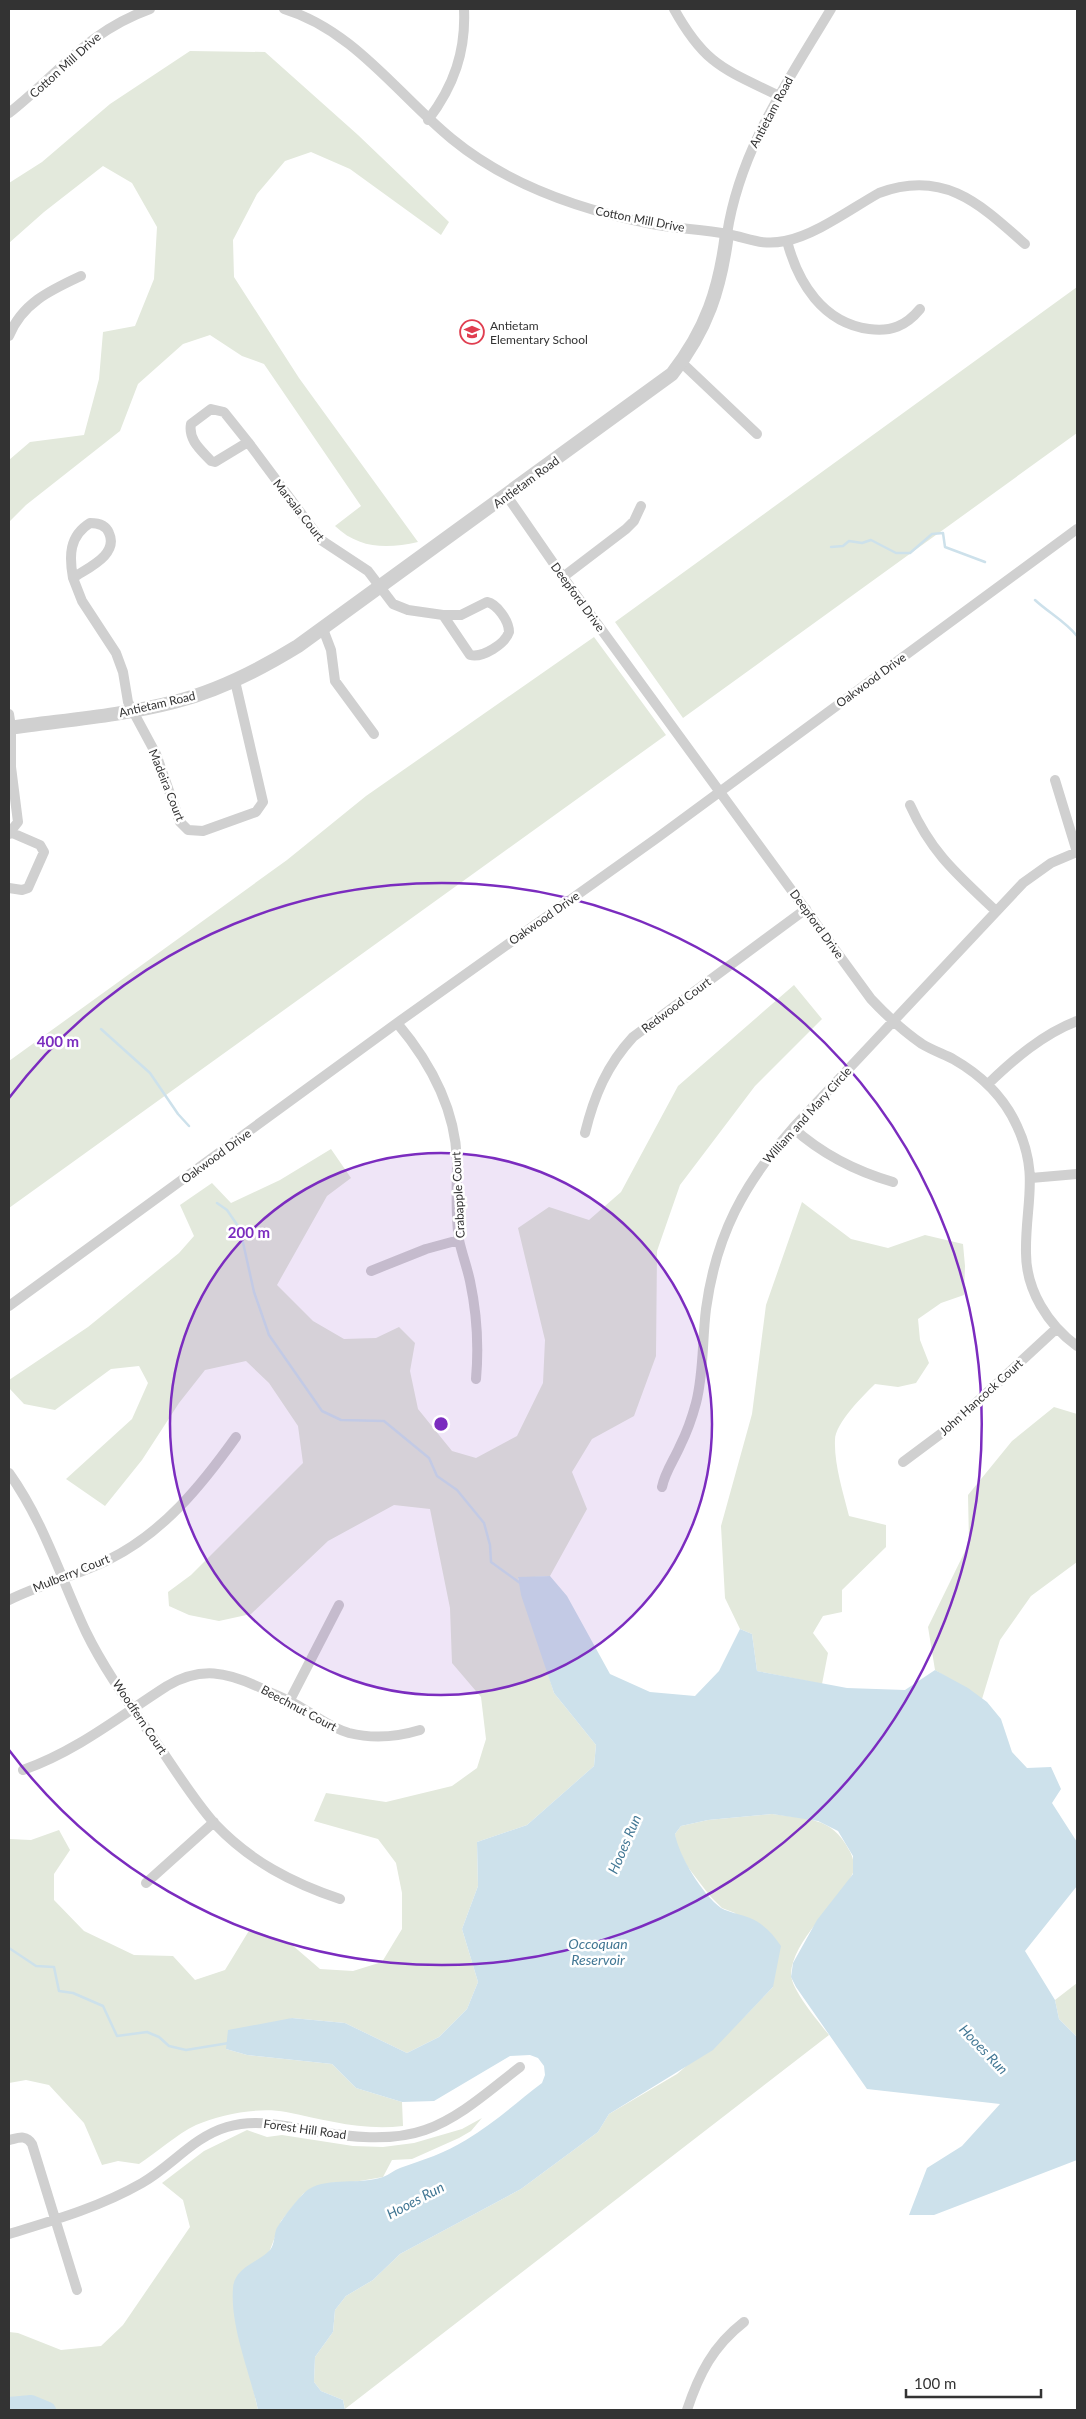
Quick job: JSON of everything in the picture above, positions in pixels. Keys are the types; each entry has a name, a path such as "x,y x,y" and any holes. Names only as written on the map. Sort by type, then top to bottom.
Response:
{"street":[{"name":"Cotton Mill Drive","path":"9,113 100,33 132,15 150,9"},
{"name":"Cotton Mill Drive","path":"284,9 308,19 350,44 369,60 428,120 480,159 535,188 587,208 652,224 727,234 758,243 787,241 812,231 879,193 906,185 920,184 942,187 968,198 991,214 1025,244"},
{"path":"428,120 446,94 461,58 464,42 464,9"},
{"path":"674,9 687,32 710,59 723,69 779,96"},
{"name":"Antietam Road","path":"10,723 133,711 174,702 235,681 272,662 323,629 656,387 681,362 701,330 716,294 723,269 727,234 742,173 763,122 831,9"},
{"path":"787,241 796,270 804,285 826,311 837,318 863,328 888,330 910,321 920,309"},
{"path":"9,336 20,316 41,295 81,276"},
{"path":"681,362 757,434"},
{"name":"Marsala Court","path":"248,442 217,461 211,461 193,441 190,430 191,424 204,412 211,409 221,410 248,442 315,534 330,547 360,564 381,587 387,598 401,608 443,615 461,615 489,602 507,623 509,632 504,640 480,656 470,655 443,615"},
{"name":"Deepford Drive","path":"507,496 563,577 871,999 892,1021 919,1041 953,1060 988,1084 1004,1103 1018,1127 1028,1158 1031,1178 1026,1254 1028,1273 1038,1300 1057,1328 1077,1346"},
{"path":"563,577 626,530 634,521 641,506"},
{"name":"Madeira Court","path":"73,578 108,553 112,541 109,532 100,524 90,523 82,528 73,542 71,564 73,578 82,601 116,653 123,672 128,702 156,754 180,822 188,830 203,831 256,812 263,802 235,681"},
{"name":"Oakwood Drive","path":"9,1306 397,1023 720,791 1077,529"},
{"path":"323,629 330,650 335,681 374,734"},
{"path":"9,833 17,827 18,822 11,768 10,723"},
{"path":"1055,780 1077,852"},
{"path":"910,805 932,847 996,911"},
{"path":"9,833 40,845 44,852 28,888 19,890 9,888"},
{"name":"William and Mary Circle","path":"662,1487 689,1425 696,1403 703,1362 706,1311 711,1279 724,1233 746,1189 763,1164 793,1128 996,911 1037,872 1077,852"},
{"name":"Redwood Court","path":"585,1133 602,1080 619,1052 633,1037 806,909"},
{"path":"988,1084 1024,1052 1060,1028 1077,1021"},
{"name":"Crabapple Court","path":"397,1023 424,1058 434,1077 451,1122 457,1160 456,1213 459,1240 475,1306 478,1335 476,1379"},
{"path":"793,1128 826,1154 849,1167 893,1182"},
{"path":"1031,1178 1077,1174"},
{"path":"371,1271 426,1249 459,1240"},
{"name":"John Hancock Court","path":"903,1462 950,1427 1057,1328"},
{"name":"Mulberry Court","path":"9,1600 108,1559 140,1540 167,1520 195,1490 236,1437"},
{"name":"Woodfern Court","path":"9,1473 39,1522 87,1634 133,1708 214,1822 245,1851 269,1868 290,1880 340,1900"},
{"path":"290,1700 339,1605"},
{"name":"Beechnut Court","path":"23,1770 56,1757 78,1745 182,1677 207,1673 235,1677 290,1700 319,1719 348,1732 379,1737 420,1730"},
{"path":"146,1883 214,1822"},
{"name":"Forest Hill Road","path":"9,2234 56,2220 116,2198 160,2172 192,2144 228,2126 260,2122 345,2135 388,2137 411,2134 444,2122 520,2068"},
{"path":"9,2140 21,2137 30,2140 32,2144 77,2290"},
{"path":"687,2410 696,2382 710,2355 724,2338 744,2322"}],"shaded area":[{"path":"190,51 265,52 358,135 449,222 441,235 350,169 311,152 285,161 257,194 233,240 234,277 299,378 418,542 395,546 374,545 354,539 344,534 335,526 361,506 264,364 242,356 210,335 183,344 138,384 120,431 26,505 9,522 9,460 30,442 84,435 99,379 103,332 135,326 154,279 157,227 132,183 103,166 44,212 9,243 9,183 42,162 110,104"},
{"path":"1077,287 1077,433 683,718 615,622"},
{"path":"594,637 666,735 9,1208 9,1061 287,860 366,796"},
{"path":"794,985 822,1019 755,1086 680,1185 657,1251 656,1356 634,1416 592,1439 572,1472 587,1509 550,1576 518,1578 554,1693 596,1745 594,1766 527,1825 477,1842 478,1886 462,1929 478,1982 467,2009 439,2037 407,2053 345,2023 292,2018 226,2049 247,2055 332,2064 356,2088 402,2102 403,2126 359,2126 286,2112 264,2110 240,2112 196,2125 181,2133 139,2164 118,2161 102,2165 84,2123 49,2085 26,2080 9,2083 9,1839 31,1840 59,1830 70,1850 54,1874 54,1900 84,1931 134,1955 173,1956 195,1980 225,1970 250,1929 291,1944 320,1969 353,1971 382,1962 402,1929 402,1893 396,1863 378,1839 314,1821 326,1793 386,1802 452,1786 477,1768 486,1739 481,1697 452,1663 450,1608 430,1509 394,1505 328,1541 251,1614 219,1621 189,1615 169,1606 168,1592 191,1575 303,1463 298,1426 269,1383 246,1361 205,1370 179,1403 142,1460 105,1506 66,1479 132,1419 148,1383 139,1366 111,1369 55,1410 24,1404 9,1388 9,1380 88,1327 179,1253 194,1236 180,1205 212,1183 231,1203 280,1180 331,1149 351,1178 327,1196 277,1285 313,1321 344,1339 376,1338 399,1327 415,1343 410,1371 418,1409 452,1451 476,1458 517,1436 543,1383 545,1340 518,1228 549,1207 589,1220 621,1192 678,1086"},
{"path":"802,1202 851,1239 888,1248 925,1235 963,1244 965,1266 964,1295 941,1303 918,1319 920,1340 929,1363 916,1383 898,1387 875,1384 851,1410 836,1433 836,1459 849,1516 886,1525 886,1547 842,1590 842,1612 823,1616 813,1633 828,1653 822,1684 757,1671 752,1634 740,1629 725,1598 721,1526 752,1414 766,1305"},
{"path":"1054,1407 1077,1414 1077,1562 1031,1596 1000,1640 982,1699 935,1670 928,1627 969,1543 968,1495 1012,1441"},
{"path":"772,1814 816,1821 826,1825 842,1839 853,1859 854,1869 852,1875 807,1936 793,1961 791,1974 792,1981 800,1997 829,2035 345,2409 343,2400 321,2391 314,2382 315,2357 333,2332 335,2310 346,2296 373,2280 400,2254 521,2189 598,2132 609,2114 677,2074 746,2015 773,1987 735,1913 722,1908 710,1896 687,1866 676,1844 675,1834 681,1826 708,1820"},
{"path":"1077,1983 1077,2037 1059,2019 1055,2000"},
{"path":"482,2118 471,2131 459,2138 412,2159 392,2160 383,2177 348,2183 336,2182 310,2189 303,2194 281,2221 270,2250 234,2306 258,2410 9,2410 9,2332 18,2333 61,2350 101,2346 123,2325 190,2227 183,2200 162,2183 204,2151 247,2130 267,2137 282,2135 353,2146 383,2147 414,2143 462,2129"}],"water":[{"name":"Occoquan Reservoir","path":"550,1576 567,1596 610,1674 650,1692 695,1696 719,1671 740,1629 752,1634 757,1671 847,1688 905,1690 935,1670 968,1688 987,1702 1001,1719 1012,1752 1027,1768 1051,1767 1061,1789 1052,1803 1077,1842 1077,1886 1025,1951 1055,2000 1059,2019 1077,2037 1077,2160 934,2215 909,2215 927,2168 962,2146 1000,2104 867,2089 796,1987 791,1977 793,1963 817,1920 853,1874 853,1856 838,1831 818,1821 772,1814 708,1820 681,1826 675,1834 677,1843 692,1874 706,1894 721,1908 760,1923 781,1946 773,1987 713,2050 609,2114 598,2132 521,2189 400,2254 373,2280 346,2296 335,2310 333,2332 315,2357 314,2382 321,2391 343,2400 345,2410 258,2410 237,2334 233,2288 242,2270 271,2249 276,2230 296,2202 305,2192 317,2185 365,2181 383,2177 458,2145 505,2113 542,2083 545,2075 544,2066 538,2058 530,2055 510,2056 434,2101 402,2102 356,2088 332,2064 247,2055 226,2049 228,2030 292,2018 345,2023 407,2053 439,2037 467,2009 478,1982 462,1929 478,1886 477,1842 527,1825 594,1766 596,1745 554,1693 521,1595 518,1577"}],"waterway":[{"path":"831,547 843,546 849,541 862,543 871,540 896,553 910,553 932,534 943,533 945,547 985,562"},
{"path":"1035,600 1077,636"},
{"path":"101,1029 150,1073 178,1114 189,1126"},
{"path":"217,1203 227,1210 240,1229 254,1292 269,1335 322,1411 341,1420 384,1421 429,1458 437,1476 457,1490 484,1523 490,1545 491,1562 520,1583"},
{"path":"9,1948 36,1966 54,1967 59,1991 73,1993 103,2006 117,2036 147,2032 159,2037 169,2046 186,2050 229,2043"},
{"name":"Hooes Run","path":"9,2405 31,2403 48,2410"}],"place":[{"name":"Antietam Elementary School","path":"472,332"}]}
